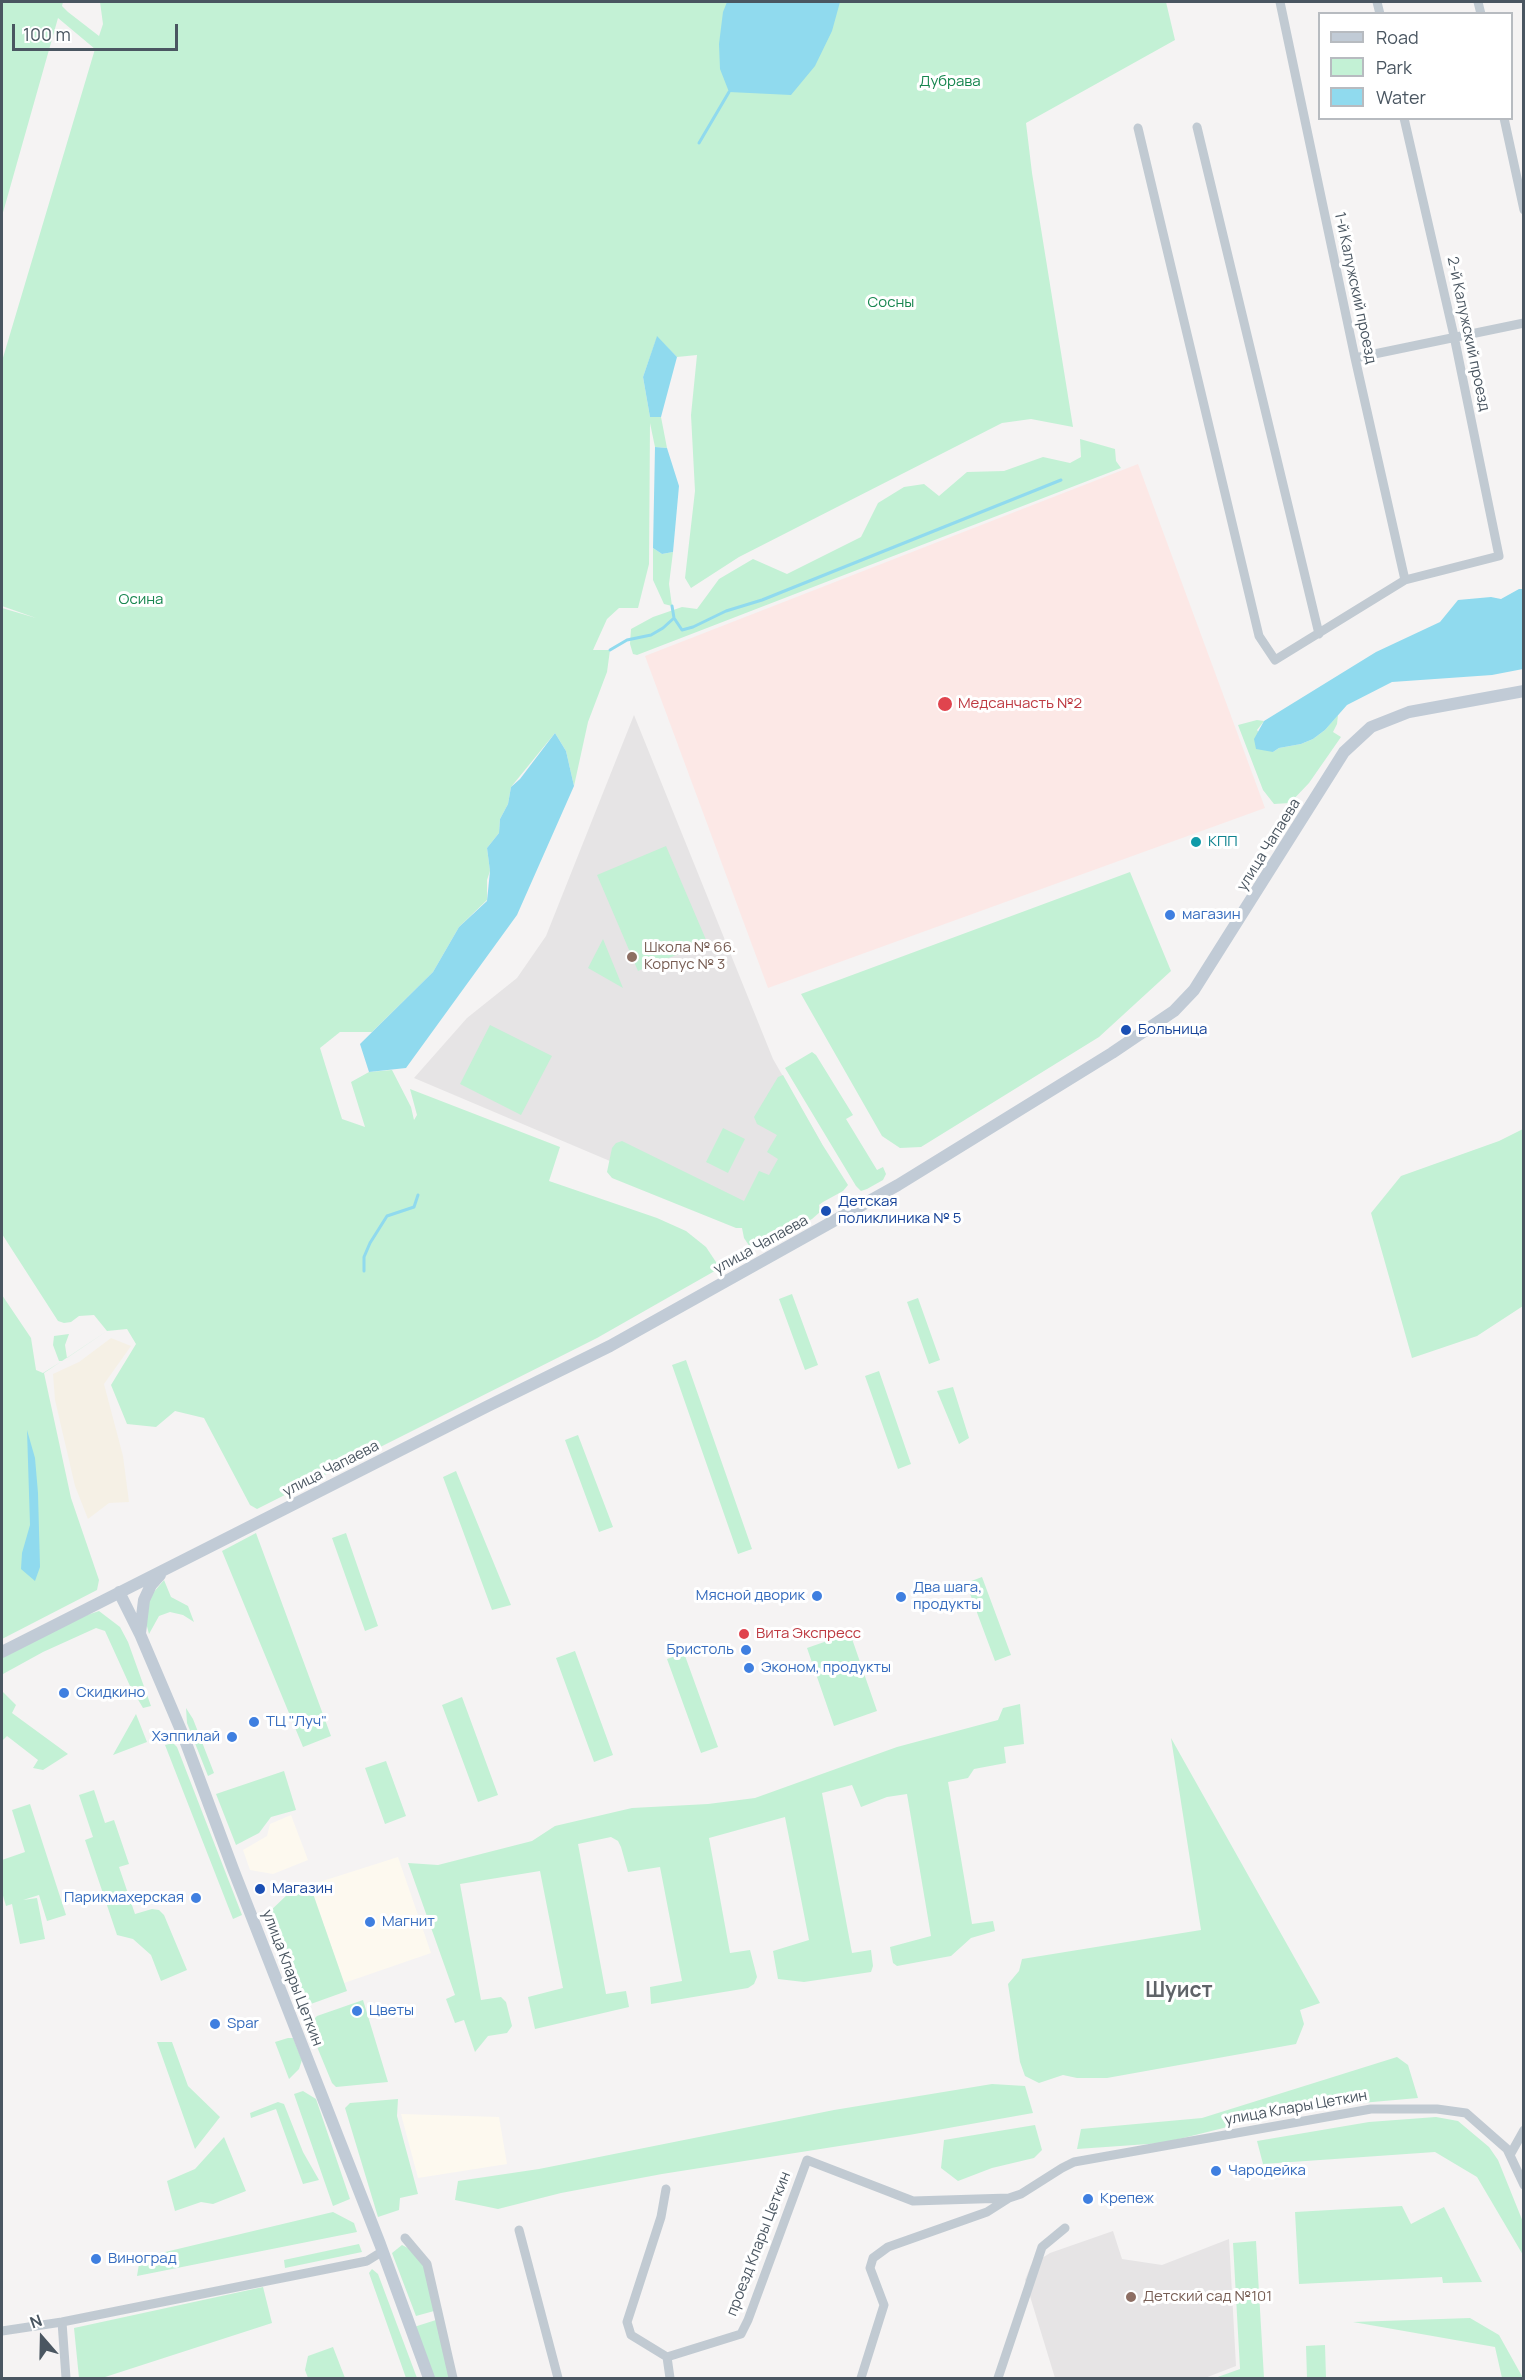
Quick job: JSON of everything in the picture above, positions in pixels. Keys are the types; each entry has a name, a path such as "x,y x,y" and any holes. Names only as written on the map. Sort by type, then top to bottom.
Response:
{"street":[{"name":"1-й Калужский проезд","path":"1280,2 1355,358 1405,579"},
{"name":"2-й Калужский проезд","path":"1404,120 1454,336 1499,556 1405,579"},
{"path":"1504,120 1524,210"},
{"path":"1197,127 1319,634"},
{"path":"1138,128 1259,636 1275,660 1405,579"},
{"path":"1355,358 1524,323"},
{"name":"улица Чапаева","path":"2,1652 610,1346 898,1185 1133,1039 1174,1011 1194,990 1344,752 1371,727 1409,712 1524,691"},
{"path":"140,1634 144,1600 152,1585 166,1568"},
{"name":"улица Клары Цеткин","path":"119,1593 140,1634 183,1735 429,2379"},
{"name":"улица Клары Цеткин","path":"1009,2198 1021,2194 1074,2162 1371,2109 1437,2109 1466,2113 1507,2149 1524,2185"},
{"path":"1510,2155 1524,2130"},
{"name":"проезд Клары Цеткин","path":"667,2356 741,2334 807,2160 914,2201 1009,2198"},
{"path":"666,2189 661,2217 627,2322 631,2335 667,2356 669,2379"},
{"path":"861,2379 884,2305 870,2268 873,2258 888,2247 987,2212 1009,2198"},
{"path":"998,2379 1042,2247 1065,2228"},
{"path":"519,2230 558,2379"},
{"path":"405,2238 427,2264 453,2379"},
{"path":"2,2331 62,2322 367,2261 382,2251"},
{"path":"62,2322 66,2379"}],"shaded area":[{"name":"Медсанчасть №2","path":"1138,464 1265,808 768,988 645,656"},
{"name":"Школа № 66. Корпус № 3","path":"634,715 773,1059 822,1144 752,1218 709,1203 414,1078 467,1018 517,978 546,936"},
{"path":"291,1815 308,1860 273,1874 250,1870 243,1850 267,1836 270,1824"},
{"path":"398,1857 431,1953 344,1983 310,1885"},
{"path":"401,2114 499,2117 507,2164 418,2178"},
{"name":"Детский сад №101","path":"1113,2231 1122,2259 1162,2265 1229,2239 1236,2366 1205,2378 1055,2378 1025,2280 1031,2265 1050,2253"}],"green space":[{"path":"2,2 63,2 62,6 68,12 99,36 103,24 100,2 1166,2 1175,40 1026,123 1073,427 1031,419 1002,423 739,557 691,588 685,578 695,491 691,415 697,355 677,357 657,337 643,377 650,417 661,417 667,448 655,447 650,423 649,564 638,608 619,608 607,619 593,650 610,650 607,672 588,722 574,786 566,751 555,733 511,787 508,804 500,819 499,833 487,848 490,871 487,880 487,900 459,927 433,972 372,1032 340,1032 320,1048 342,1119 365,1127 351,1082 369,1072 392,1070 411,1107 414,1120 417,1115 410,1089 560,1147 549,1181 657,1218 686,1231 706,1247 720,1268 597,1338 257,1509 250,1505 204,1418 175,1411 156,1427 127,1424 111,1385 136,1344 127,1329 107,1331 94,1315 79,1316 71,1322 58,1321 2,1234 2,608 36,618 2,606 2,361 95,49 58,18 2,216"},
{"path":"1080,439 1115,449 1116,461 1121,468 637,655 633,654 630,644 631,629 653,617 682,607 697,609 719,579 753,559 787,574 861,537 878,503 904,487 924,484 939,496 967,472 1004,471 1043,457 1070,463 1081,457"},
{"path":"653,548 662,554 673,552 669,584 672,606 664,604 653,580"},
{"path":"1338,715 1333,732 1341,737 1309,783 1290,803 1274,804 1263,790 1238,725 1257,720 1264,721 1257,730 1273,752 1279,748 1313,739 1325,730"},
{"path":"666,846 707,942 638,971 597,875"},
{"path":"1130,872 1171,971 1099,1037 921,1147 900,1148 882,1136 801,994"},
{"path":"603,939 623,988 588,968"},
{"path":"490,1025 552,1056 521,1115 460,1084"},
{"path":"812,1052 853,1115 846,1119 877,1170 883,1167 886,1174 883,1180 867,1189 861,1191 856,1186 785,1068"},
{"path":"783,1075 848,1185 843,1191 819,1205 820,1212 812,1219 752,1250 744,1238 742,1228 736,1228 612,1178 607,1172 612,1148 616,1143 622,1141 744,1201 759,1171 769,1175 778,1159 767,1152 777,1135 757,1124 754,1117 778,1077"},
{"path":"723,1128 745,1139 728,1173 706,1162"},
{"path":"1523,1129 1523,1306 1477,1336 1412,1358 1371,1213 1401,1176 1499,1141"},
{"path":"792,1294 818,1365 805,1370 779,1299"},
{"path":"2,1295 31,1338 36,1370 43,1373 62,1361 44,1373 71,1498 99,1580 97,1590 2,1639"},
{"path":"918,1298 940,1360 929,1364 907,1302"},
{"path":"69,1334 65,1345 67,1358 59,1361 53,1345 54,1336"},
{"path":"686,1360 752,1549 738,1554 672,1365"},
{"path":"879,1371 911,1464 898,1469 865,1376"},
{"path":"953,1387 969,1438 959,1444 937,1391"},
{"path":"578,1435 613,1527 599,1532 565,1440"},
{"path":"456,1471 511,1605 492,1610 443,1477"},
{"path":"256,1533 331,1736 303,1747 222,1551"},
{"path":"346,1533 378,1626 365,1631 332,1538"},
{"path":"982,1577 1011,1655 995,1661 966,1583"},
{"path":"164,1580 171,1597 188,1606 194,1622 183,1615 170,1612 159,1616 149,1634 145,1619 147,1600"},
{"path":"99,1611 120,1627 128,1642 151,1706 143,1708 130,1686 105,1631 96,1628 43,1652 3,1674 2,1656 78,1618"},
{"path":"850,1633 877,1711 834,1726 807,1648"},
{"path":"575,1651 613,1755 594,1762 556,1658"},
{"path":"684,1653 718,1747 701,1753 667,1659"},
{"path":"2,1691 16,1705 12,1713 68,1754 43,1770 33,1768 38,1760 7,1736 3,1740"},
{"path":"462,1697 498,1795 478,1802 442,1705"},
{"path":"1020,1704 1024,1744 1004,1747 1006,1763 974,1769 968,1778 948,1782 972,1924 993,1921 995,1931 971,1938 951,1956 897,1966 893,1963 890,1947 931,1936 907,1794 887,1797 861,1807 852,1785 822,1793 852,1953 871,1950 873,1966 871,1972 804,1982 778,1979 773,1951 809,1940 785,1817 709,1838 730,1953 750,1950 757,1977 754,1984 748,1988 651,2004 650,1987 682,1981 660,1867 628,1872 621,1847 618,1841 611,1837 578,1844 606,1994 626,1991 629,2007 535,2029 528,1997 563,1988 540,1871 460,1884 481,2000 501,1997 506,2002 512,2026 507,2033 488,2036 475,2052 464,2020 455,2023 446,1999 455,1995 408,1863 438,1865 532,1841 555,1826 632,1808 708,1804 755,1798 897,1747 998,1720 1003,1708"},
{"path":"186,1708 193,1719 214,1773 208,1776 187,1723"},
{"path":"136,1714 147,1742 113,1755"},
{"path":"1171,1738 1320,2003 1300,2010 1304,2024 1296,2044 1107,2078 1077,2078 1063,2075 1039,2083 1025,2076 1020,2062 1008,1984 1019,1971 1022,1959 1201,1930"},
{"path":"173,1743 177,1747 242,1915 233,1919 165,1745"},
{"path":"386,1761 406,1816 385,1824 365,1768"},
{"path":"284,1771 296,1810 271,1817 259,1833 236,1845 216,1794"},
{"path":"94,1790 105,1823 114,1820 129,1864 119,1867 135,1914 152,1909 159,1910 164,1915 187,1970 161,1981 151,1955 133,1939 117,1935 85,1840 93,1837 79,1795"},
{"path":"30,1804 66,1915 47,1921 39,1895 23,1900 37,1898 45,1939 20,1944 12,1904 6,1906 2,1892 2,1860 25,1852 12,1810"},
{"path":"310,1885 347,1991 308,2005 266,1915 288,1894"},
{"path":"363,2000 388,2082 336,2087 332,2083 308,2025 317,2016"},
{"path":"293,2038 302,2060 299,2069 289,2079 275,2042"},
{"path":"157,2042 172,2042 188,2086 220,2117 195,2149"},
{"path":"1397,2057 1408,2065 1418,2098 1304,2108 1163,2143 1077,2149 1081,2129 1202,2118"},
{"path":"992,2084 1025,2086 1033,2113 662,2174 561,2193 498,2209 455,2200 458,2181 539,2169 834,2110"},
{"path":"303,2091 316,2099 350,2199 333,2206 294,2094"},
{"path":"398,2099 397,2116 418,2194 400,2198 399,2210 378,2217 345,2108 350,2103"},
{"path":"278,2102 284,2104 303,2152 319,2180 303,2184 276,2109 251,2118 250,2113"},
{"path":"1436,2117 1458,2121 1489,2147 1498,2160 1523,2222 1523,2255 1477,2177 1435,2152 1263,2164 1257,2141 1369,2122"},
{"path":"1035,2125 1042,2150 1034,2158 992,2168 958,2181 941,2168 944,2140"},
{"path":"224,2137 246,2191 213,2204 201,2202 175,2211 167,2181 195,2169"},
{"path":"1402,2206 1411,2224 1444,2207 1482,2282 1443,2283 1442,2277 1299,2284 1295,2212"},
{"path":"333,2212 354,2223 357,2232 137,2276 140,2258"},
{"path":"1256,2241 1264,2378 1215,2378 1240,2369 1233,2243"},
{"path":"359,2244 362,2252 285,2268 284,2260"},
{"path":"402,2245 410,2249 424,2265 434,2311 416,2316 392,2253"},
{"path":"372,2269 378,2274 417,2378 406,2378 369,2273"},
{"path":"263,2287 272,2323 102,2378 79,2378 74,2328"},
{"path":"1470,2318 1499,2335 1523,2378 1502,2378 1495,2347 1353,2322"},
{"path":"436,2320 449,2378 434,2378 414,2327"},
{"path":"1325,2345 1326,2378 1307,2378 1306,2346"},
{"path":"333,2347 345,2378 308,2378 305,2370 308,2356"}],"sand":[{"path":"111,1338 131,1346 104,1384 123,1456 129,1502 109,1503 88,1519 75,1486 55,1400 53,1374 79,1362"}],"water":[{"path":"727,2 840,2 832,31 815,66 791,95 729,92 720,69 719,44 723,12"},
{"path":"657,336 677,357 661,417 650,417 643,377"},
{"path":"655,447 667,448 679,486 673,552 662,554 653,548"},
{"path":"1523,589 1523,669 1492,675 1392,682 1347,705 1325,730 1313,739 1279,748 1273,752 1256,749 1254,739 1264,721 1376,652 1440,622 1458,600 1491,597 1501,599"},
{"path":"555,733 566,751 574,786 517,915 406,1068 369,1072 360,1044 433,972 459,927 487,901 490,871 487,848 499,833 500,819 508,804 511,787 520,779"},
{"path":"27,1430 35,1458 38,1493 40,1567 35,1581 21,1569 22,1553 30,1525"}],"waterway":[{"path":"699,143 729,92"},
{"path":"674,618 682,630 693,627 726,611 762,600 1061,480"},
{"path":"610,650 627,640 651,635 663,628 674,618 672,606"},
{"path":"364,1271 364,1257 387,1216 414,1207 418,1195"}],"place":[{"name":"Медсанчасть №2","path":"945,704"},
{"name":"КПП","path":"1196,842"},
{"name":"магазин","path":"1170,915"},
{"name":"Школа № 66. Корпус № 3","path":"632,957"},
{"name":"Больница","path":"1126,1030"},
{"name":"Детская поликлиника № 5","path":"826,1211"},
{"name":"Мясной дворик","path":"817,1596"},
{"name":"Два шага, продукты","path":"901,1597"},
{"name":"Вита Экспресс","path":"744,1634"},
{"name":"Бристоль","path":"746,1650"},
{"name":"Эконом, продукты","path":"749,1668"},
{"name":"Скидкино","path":"64,1693"},
{"name":"ТЦ \"Луч\"","path":"254,1722"},
{"name":"Хэппилай","path":"232,1737"},
{"name":"Магазин","path":"260,1889"},
{"name":"Парикмахерская","path":"196,1898"},
{"name":"Магнит","path":"370,1922"},
{"name":"Цветы","path":"357,2011"},
{"name":"Spar","path":"215,2024"},
{"name":"Чародейка","path":"1216,2171"},
{"name":"Крепеж","path":"1088,2199"},
{"name":"Виноград","path":"96,2259"},
{"name":"Детский сад №101","path":"1131,2297"}],"district":[{"name":"Шуист","path":"1179,1991"}],"park label":[{"name":"Дубрава","path":"950,82"},
{"name":"Сосны","path":"891,303"},
{"name":"Осина","path":"141,600"}]}
